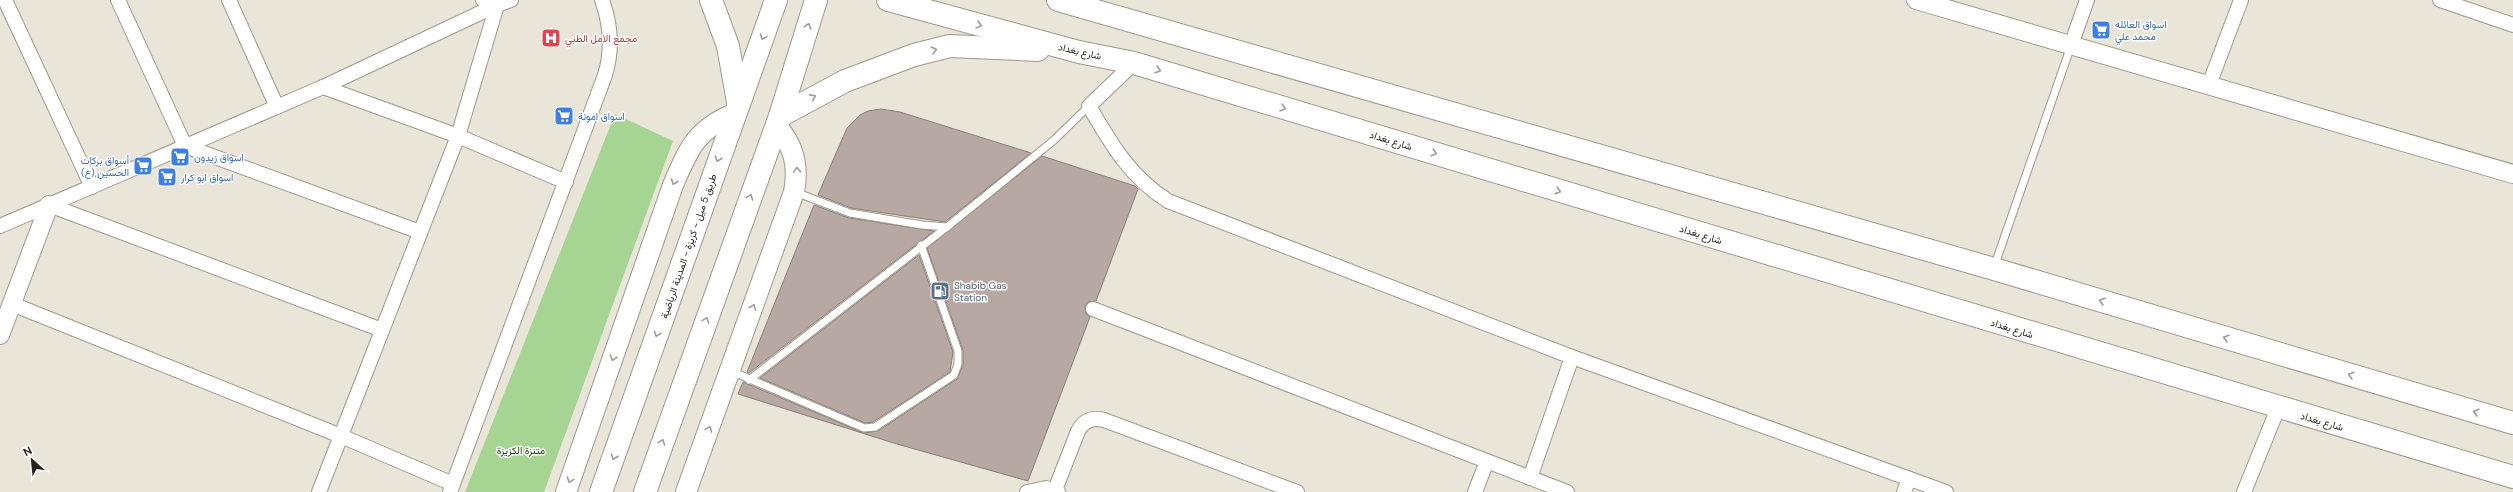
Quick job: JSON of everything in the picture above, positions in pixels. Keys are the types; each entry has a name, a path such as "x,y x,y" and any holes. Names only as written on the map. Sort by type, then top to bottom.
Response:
{"main road":[{"path":"566,492 673,185 687,151 702,132 736,108 728,46 711,0"},
{"name":"طريق 5 ميل - كزيزة - المدينة الرياضية","path":"601,492 736,108 776,0"},
{"path":"645,492 778,121 816,0"},
{"name":"شارع بغداد","path":"888,0 1079,52 1134,63 2278,408 2513,477"},
{"path":"1058,0 1994,269 2513,423"},
{"path":"778,121 852,78 914,55 950,46 1079,52"},
{"path":"686,492 794,192 796,163 793,149 778,121"}],"street":[{"path":"5,0 92,187"},
{"path":"118,0 185,146 420,232"},
{"path":"229,0 277,106"},
{"path":"483,0 497,5"},
{"path":"0,226 323,87 497,5 511,0"},
{"path":"12,304 341,436 452,488 566,182 609,61 609,19 602,0"},
{"path":"1916,0 2513,174"},
{"path":"2072,45 2087,0"},
{"path":"2209,85 2241,0"},
{"path":"2440,0 2513,25"},
{"path":"319,492 458,136 497,5"},
{"path":"1134,63 1089,106 1126,166 1142,182 1168,201 1572,357 1946,492"},
{"path":"323,87 458,136 566,182"},
{"path":"0,335 49,205"},
{"path":"49,205 382,330"},
{"path":"1093,309 1567,492"},
{"path":"1530,478 1572,357"},
{"path":"2244,492 2278,408"},
{"path":"1027,492 1046,488 1057,491 1078,431 1085,422 1094,418 1104,420 1297,492"},
{"path":"1475,492 1487,461"},
{"path":"1904,492 1909,479"}],"lane":[{"path":"1994,269 2072,45"},
{"path":"750,380 921,245 947,227 1053,141 1089,106"},
{"path":"794,192 850,213 922,225 947,227"},
{"path":"730,370 750,380 864,428 875,427 954,375 958,364 958,351 921,245"}],"green space":[{"name":"متنزة الكزيزة","path":"615,114 673,141 544,492 465,492"}],"building":[{"path":"881,109 900,112 1031,153 945,222 851,208 818,195 847,128 860,115 868,111"},
{"path":"1042,156 1135,186 1138,189 1096,301 1088,302 1085,306 1086,314 1090,317 1028,481 897,444 738,394 743,382 864,433 878,431 957,379 963,365 963,350 927,248"},
{"path":"814,205 849,218 934,231 749,373 747,372"},
{"path":"919,255 953,352 950,372 873,422 865,423 760,378"}],"place":[{"name":"اسواق العائله محمد علي","path":"2101,30"},
{"name":"مجمع الامل الطبي","path":"551,38"},
{"name":"اسواق امونة","path":"564,116"},
{"name":"اسواق زيدون","path":"180,157"},
{"name":"أسواق بركات الحسين (ع)","path":"143,166"},
{"name":"اسواق ابو كرار","path":"167,177"},
{"name":"Shabib Gas Station","path":"940,291"}]}
